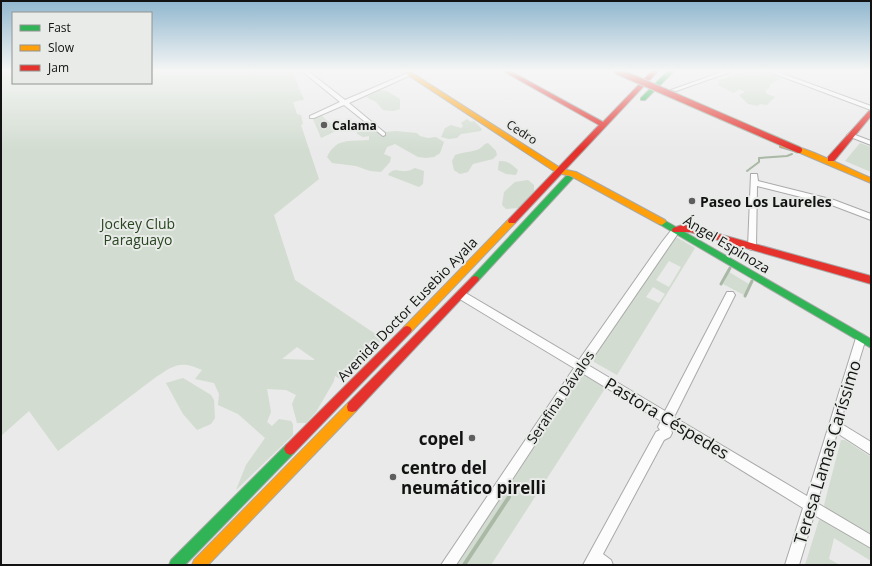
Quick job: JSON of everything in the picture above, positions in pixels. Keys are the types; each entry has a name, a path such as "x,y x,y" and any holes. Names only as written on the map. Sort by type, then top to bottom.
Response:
{"main road":[{"name":"Cedro","path":"452,97 569,171"},
{"path":"554,97 604,125"},
{"name":"Avenida Doctor Eusebio Ayala","path":"199,565 461,295 569,171 604,125 631,97"},
{"path":"638,104 645,97"},
{"path":"664,97 672,99 794,150 805,150"},
{"path":"680,97 871,176"},
{"path":"684,97 805,150 871,181"},
{"path":"691,97 801,144 805,150"},
{"path":"831,159 871,112"},
{"name":"Avenida Doctor Eusebio Ayala","path":"176,565 471,263 569,171"},
{"name":"Ángel Espinoza","path":"569,171 676,230 871,344"},
{"path":"676,230 682,228 690,229 871,280"},
{"path":"461,295 457,288 457,283 471,268 471,263"}],"street":[{"path":"337,97 383,134"},
{"path":"312,117 356,97"},
{"path":"842,97 871,108"},
{"path":"850,135 871,143"},
{"path":"752,247 754,179 831,202 871,216"},
{"name":"Serafina Dávalos","path":"448,565 581,366 676,230"},
{"name":"Pastora Céspedes","path":"461,295 581,366 664,427 811,507 871,542"},
{"path":"606,565 592,560 664,427 730,295"},
{"name":"Teresa Lamas Caríssimo","path":"792,565 811,507 834,425 861,338"},
{"path":"834,425 871,449"}],"green space":[{"name":"Jockey Club Paraguayo","path":"1,97 303,97 304,100 293,102 297,114 301,115 303,124 301,125 319,179 274,215 295,280 383,339 340,379 335,376 334,381 316,412 306,423 297,423 292,404 296,395 286,390 267,389 271,412 267,422 272,426 279,419 291,421 293,424 293,435 236,490 246,465 265,438 238,414 218,405 219,394 214,383 195,379 202,370 195,367 178,365 162,373 58,451 29,411 1,436","holes":["297,347 314,360 282,359"]},
{"path":"367,97 397,97 400,99 400,109 393,111 383,110 376,102"},
{"path":"741,97 775,97 767,105 760,104 758,106 748,104"},
{"name":"Calama","path":"322,116 338,130 321,138 313,119"},
{"path":"467,119 471,122 474,121 482,129 481,131 461,134 457,138 449,139 441,137 445,128 451,125 461,128 463,126 461,123"},
{"path":"365,121 375,121 379,130 386,132 396,131 417,133 420,136 428,138 436,137 444,142 440,153 434,157 418,157 395,144 387,147 384,154 391,157 390,162 381,172 370,171 356,166 332,163 327,157 339,143 369,140 369,136 363,137 357,134 357,128 363,125"},
{"path":"488,143 496,151 497,155 493,159 473,164 468,172 460,174 454,170 452,161 455,155 477,150"},
{"path":"860,143 871,147 871,172 845,161"},
{"path":"499,161 508,162 518,170 516,175 506,174 498,170"},
{"path":"415,168 424,171 423,184 419,187 388,175 394,170 407,171"},
{"path":"528,180 534,185 534,191 519,208 506,209 502,205 504,192 515,182"},
{"path":"675,238 678,238 695,248 617,375 594,362 593,358","holes":["669,261 681,267 669,287 656,280","653,287 665,294 659,303 646,297"]},
{"path":"729,272 749,284 744,295 723,284"},
{"path":"586,375 606,387 491,565 457,565 581,376"},
{"path":"183,378 211,395 214,400 215,418 211,424 197,430 183,414 166,383"},
{"path":"841,440 845,440 871,457 871,535 826,508 824,505"},
{"path":"822,519 871,549 871,561 834,538 829,559 840,565 805,565 819,520"}],"waterway":[{"path":"747,171 759,162 759,158 787,156 792,154"},
{"path":"721,284 730,268"},
{"path":"745,296 752,281"},
{"path":"464,565 509,497"}],"traffic: fast":[{"path":"475,279 569,178"},
{"path":"662,222 871,344"},
{"path":"176,565 290,449"}],"traffic: slow":[{"path":"446,97 560,171 573,174 662,222"},
{"path":"782,145 808,153"},
{"path":"799,150 871,181"},
{"path":"407,330 512,221"},
{"path":"199,565 352,407"}],"traffic: jam":[{"path":"554,97 604,125"},
{"path":"512,221 630,97"},
{"path":"678,97 799,150"},
{"path":"831,159 871,112"},
{"path":"676,230 682,228 690,229 871,280"},
{"path":"352,407 475,279"},
{"path":"290,449 407,330"}],"place":[{"name":"Calama","path":"324,125"},
{"name":"Paseo Los Laureles","path":"692,201"},
{"name":"copel","path":"472,438"},
{"name":"centro del neumático pirelli","path":"393,477"}]}
